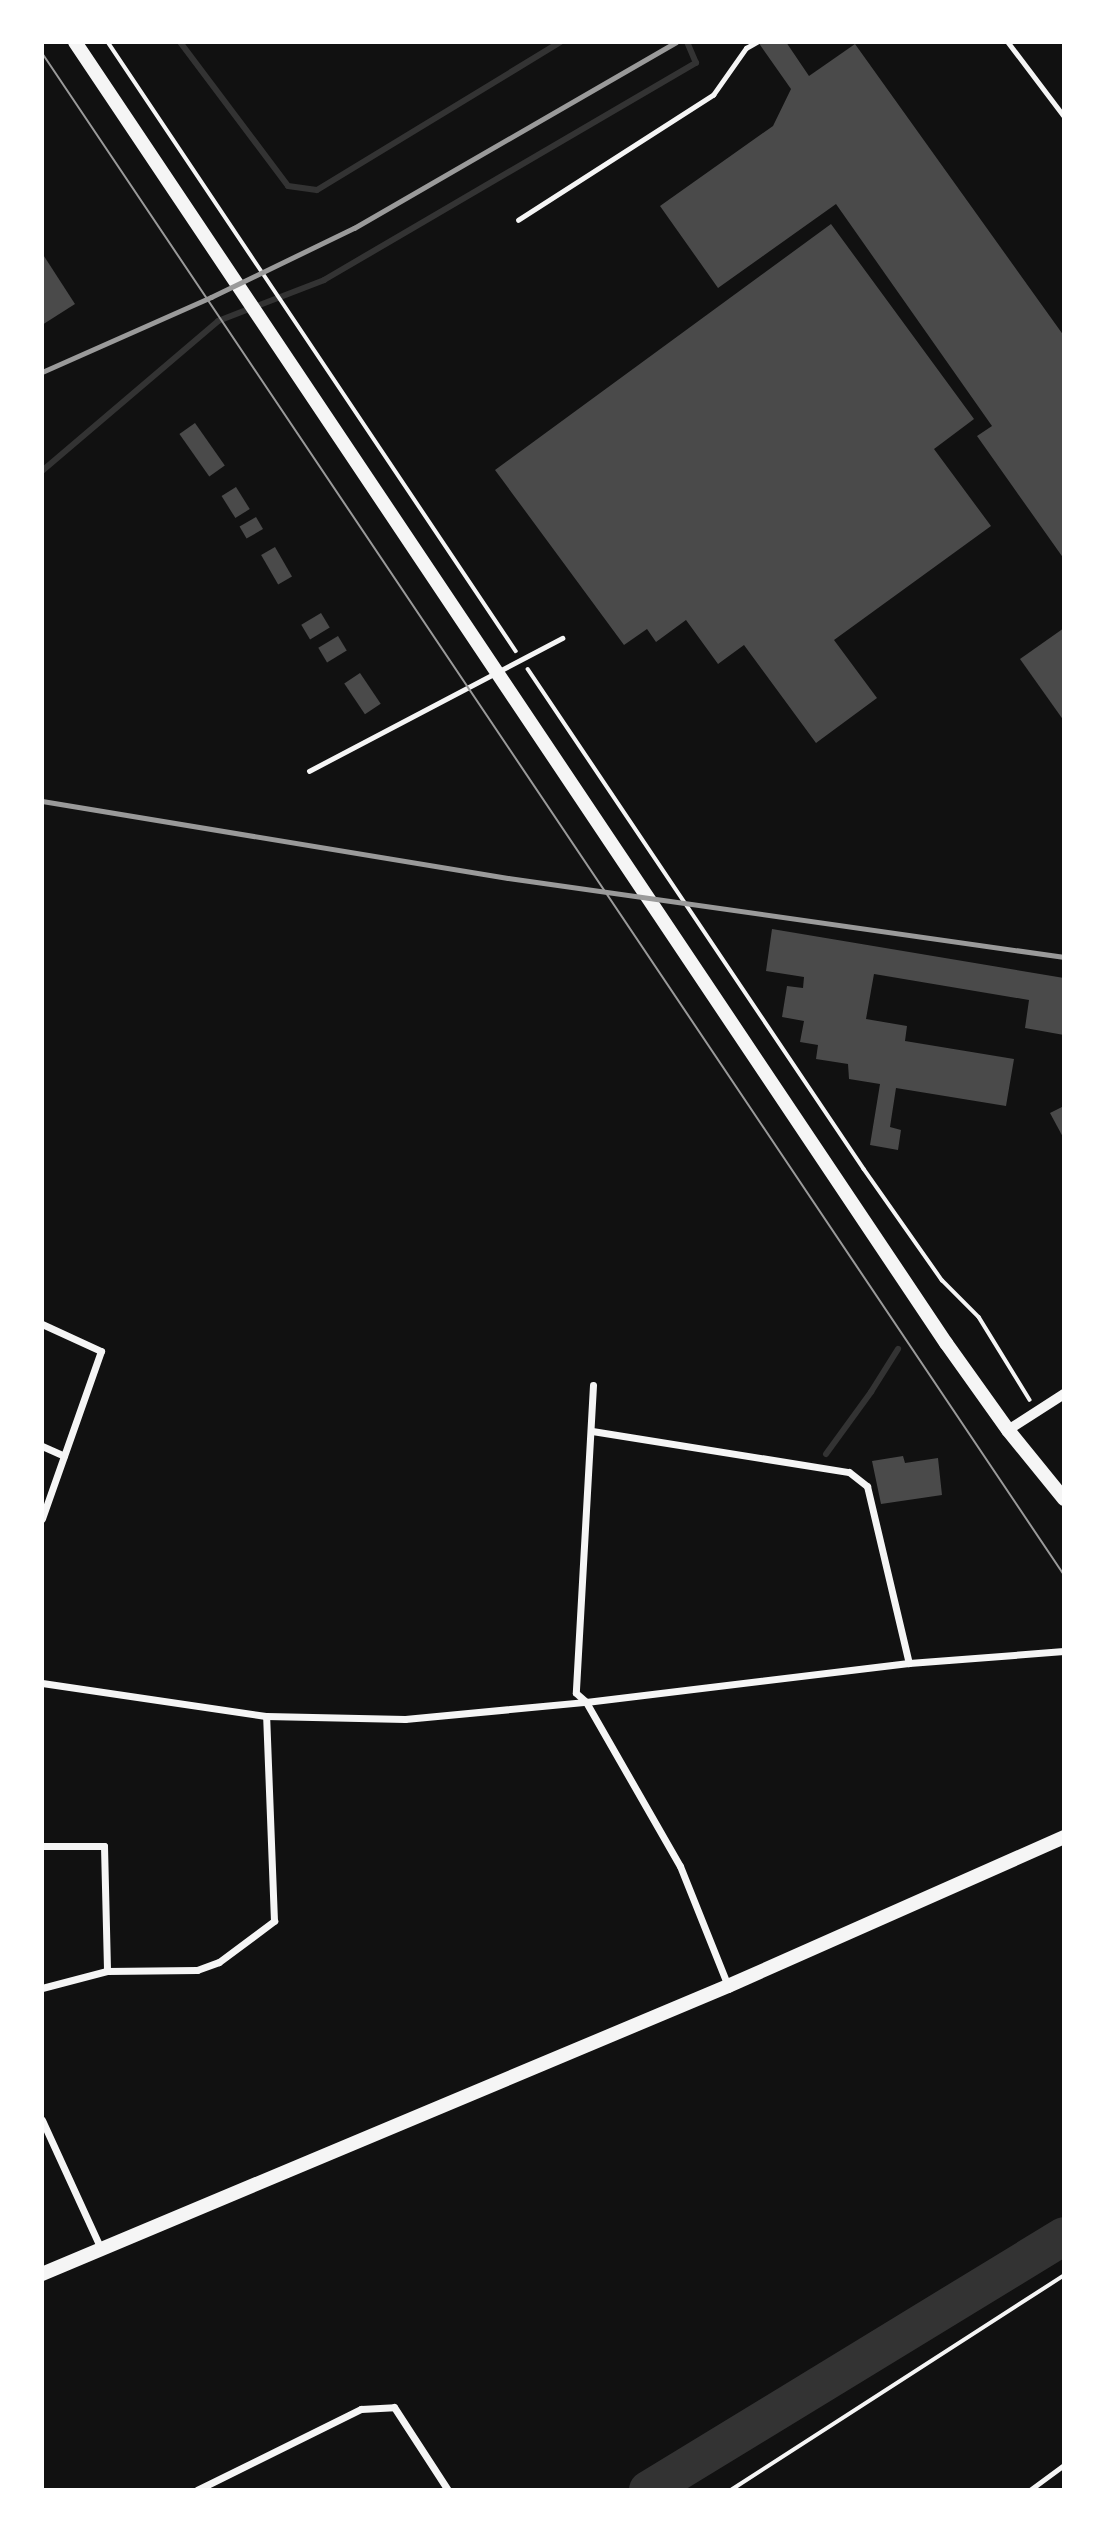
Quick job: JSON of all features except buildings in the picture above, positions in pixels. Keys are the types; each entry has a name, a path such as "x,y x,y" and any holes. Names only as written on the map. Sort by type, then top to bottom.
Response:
{"main road":[{"path":"75,42 946,1343 1008,1430 1064,1499"},
{"path":"42,2274 728,1986 1064,1837"}],"street":[{"path":"42,1324 100,1352 42,1519"},
{"path":"593,1385 576,1693 586,1702 680,1866 728,1986"},
{"path":"1008,1430 1064,1394"},
{"path":"592,1431 849,1472 867,1486 909,1663"},
{"path":"42,1447 64,1456"},
{"path":"42,1683 266,1716 405,1719 586,1702 909,1663 1064,1651"},
{"path":"42,1988 107,1971 197,1970 219,1962 274,1921 266,1716"},
{"path":"42,1846 104,1846 107,1971"},
{"path":"42,2120 102,2249"},
{"path":"197,2490 361,2409 394,2407 448,2490"}],"lane":[{"path":"518,220 713,94 746,48 757,42"},
{"path":"1008,42 1064,116"},
{"path":"309,771 562,638"},
{"path":"1030,2490 1064,2465"}],"path":[{"path":"108,42 864,1169 942,1280 979,1317 1036,1410"},
{"path":"731,2490 1064,2275"}],"waterway":[{"path":"180,42 288,186 317,190 560,42"},
{"path":"42,471 218,321 324,280 696,63 687,42"},
{"path":"826,1454 898,1349"},
{"path":"648,2490 1064,2236"}],"tram line":[{"path":"42,53 1064,1575"}],"railway":[{"path":"42,372 211,297 354,228 676,42"},
{"path":"42,801 508,878 1064,957"}]}
